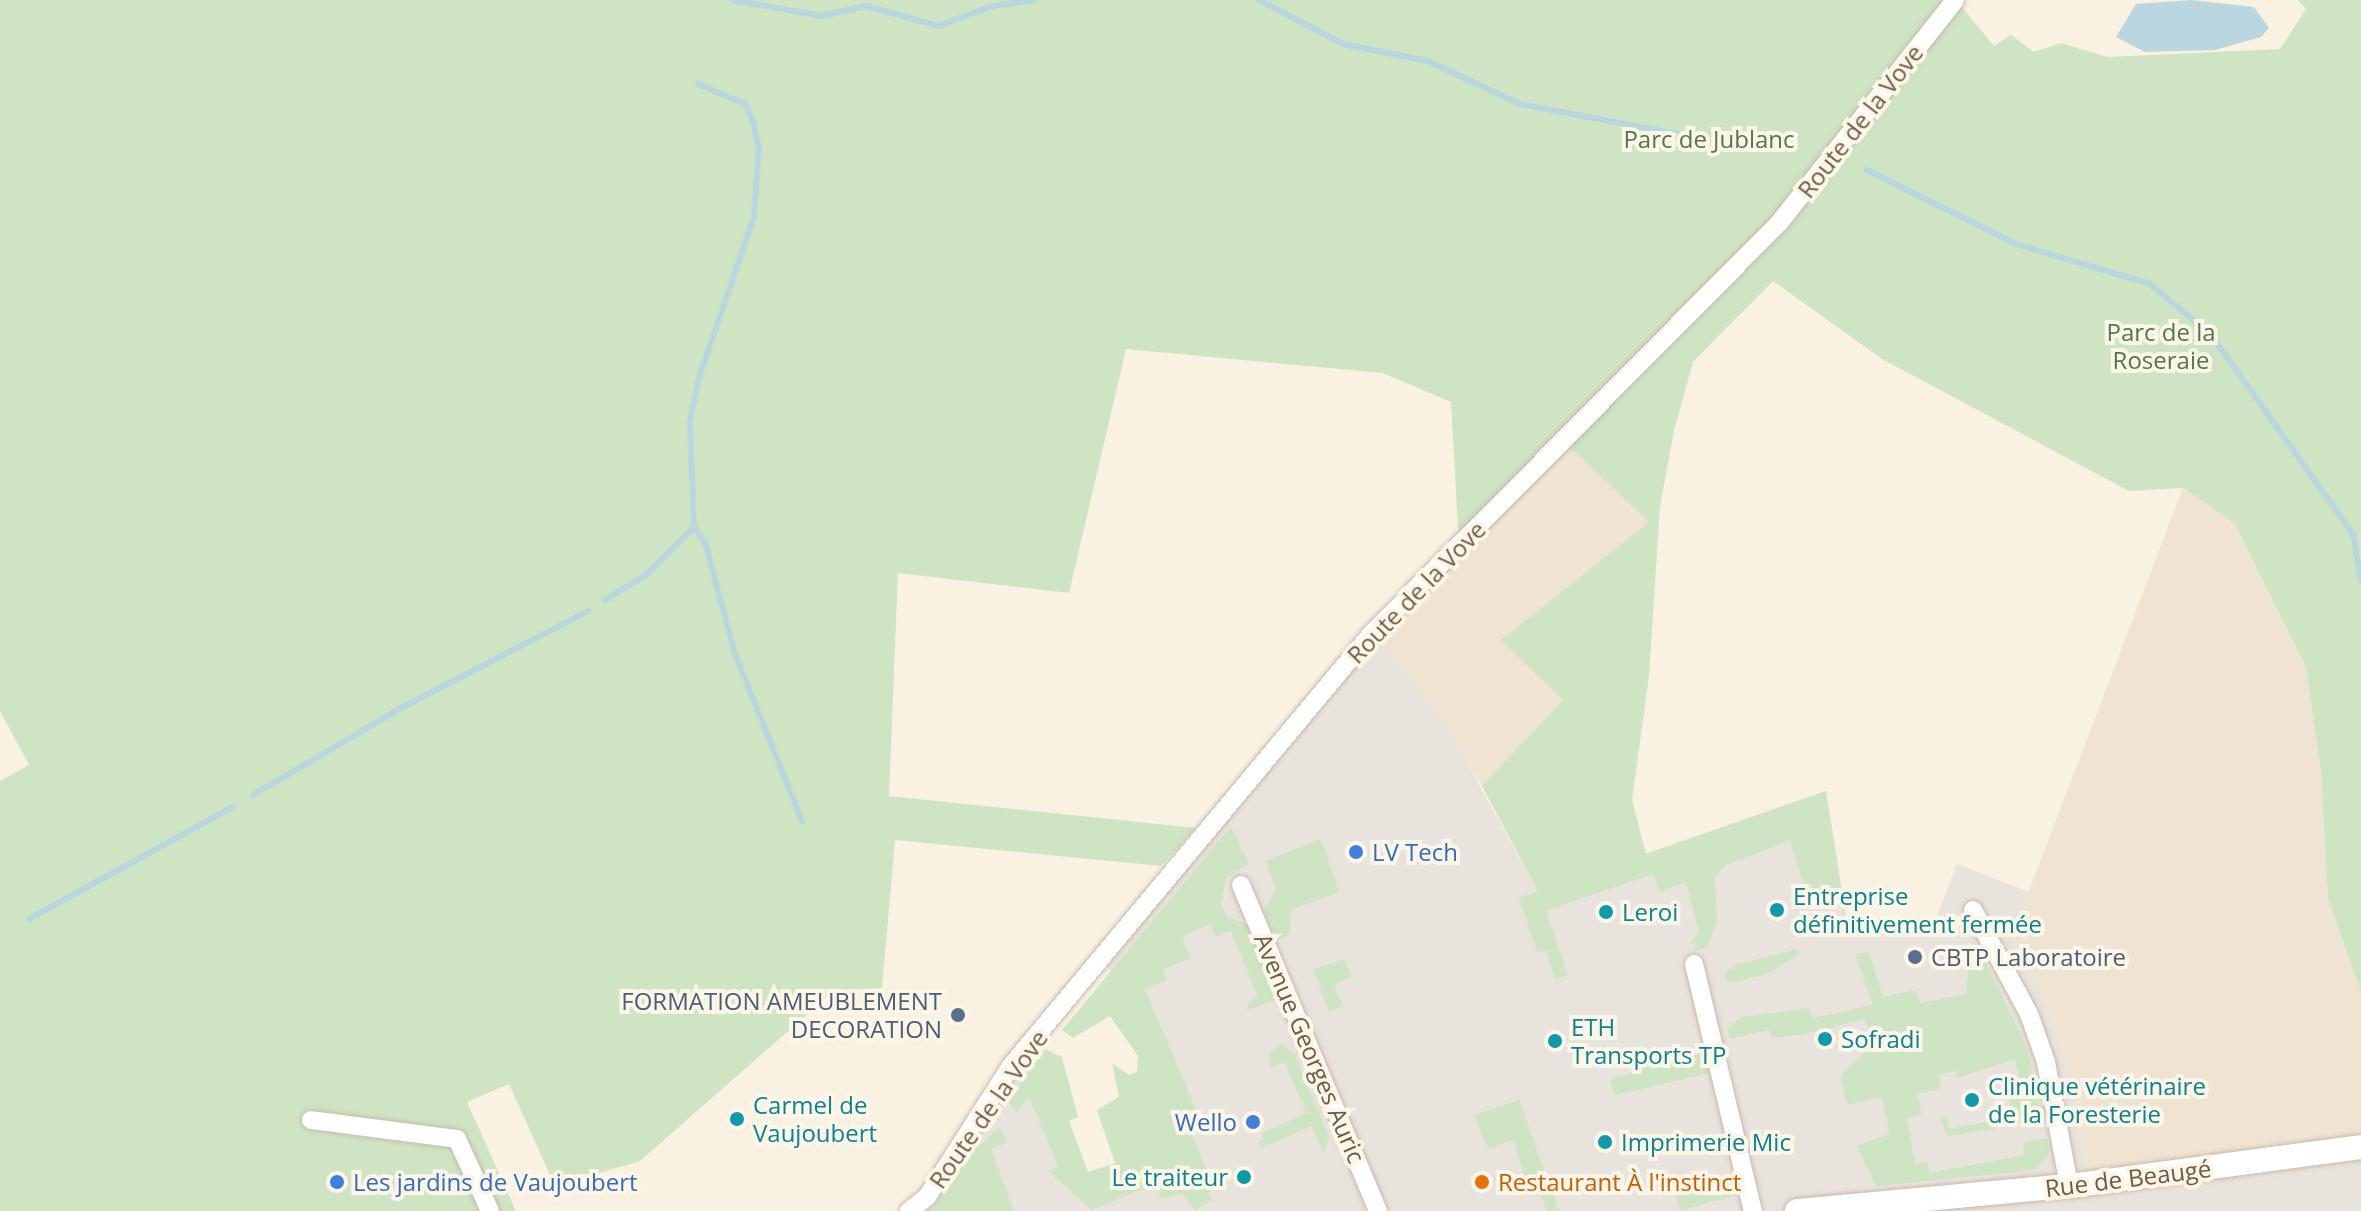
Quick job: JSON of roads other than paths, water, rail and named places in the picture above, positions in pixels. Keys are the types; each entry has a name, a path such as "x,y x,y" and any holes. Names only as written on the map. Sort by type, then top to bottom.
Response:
{"street":[{"name":"Route de la Vove","path":"909,1211 927,1197 1011,1066 1371,634 1779,223 1955,0"},
{"name":"Avenue Georges Auric","path":"1241,885 1378,1211"},
{"path":"1973,910 2029,1014 2046,1062 2069,1186"},
{"path":"1694,964 1753,1211"},
{"path":"311,1120 457,1139 490,1211"},
{"name":"Rue de Beaugé","path":"1797,1211 2069,1186 2361,1147"}],"water":[{"path":"2191,0 2254,7 2269,28 2261,37 2215,50 2145,52 2116,37 2136,4"}],"waterway":[{"path":"733,0 822,16 866,6 939,26 989,7 1034,0"},
{"path":"1259,0 1343,44 1428,61 1520,104 1678,134"},
{"path":"605,600 646,575 694,527 690,421 699,378 754,216 759,148 753,121 745,104 698,84"},
{"path":"1867,170 2016,244 2150,284 2211,335 2353,534 2361,581"},
{"path":"694,527 705,542 735,654 802,821"},
{"path":"253,795 401,708 588,611"},
{"path":"29,919 233,807"}],"place":[{"name":"LV Tech","path":"1356,852"},
{"name":"Entreprise définitivement fermée","path":"1777,910"},
{"name":"Leroi","path":"1606,912"},
{"name":"CBTP Laboratoire","path":"1915,957"},
{"name":"FORMATION AMEUBLEMENT DECORATION","path":"958,1015"},
{"name":"Sofradi","path":"1825,1039"},
{"name":"ETH Transports TP","path":"1555,1041"},
{"name":"Clinique vétérinaire de la Foresterie","path":"1972,1100"},
{"name":"Carmel de Vaujoubert","path":"737,1119"},
{"name":"Wello","path":"1253,1122"},
{"name":"Imprimerie Mic","path":"1605,1142"},
{"name":"Le traiteur","path":"1244,1177"},
{"name":"Les jardins de Vaujoubert","path":"337,1182"},
{"name":"Restaurant À l'instinct","path":"1482,1182"}],"park label":[{"name":"Parc de Jublanc","path":"1709,139"},
{"name":"Parc de la Roseraie","path":"2161,346"}]}
